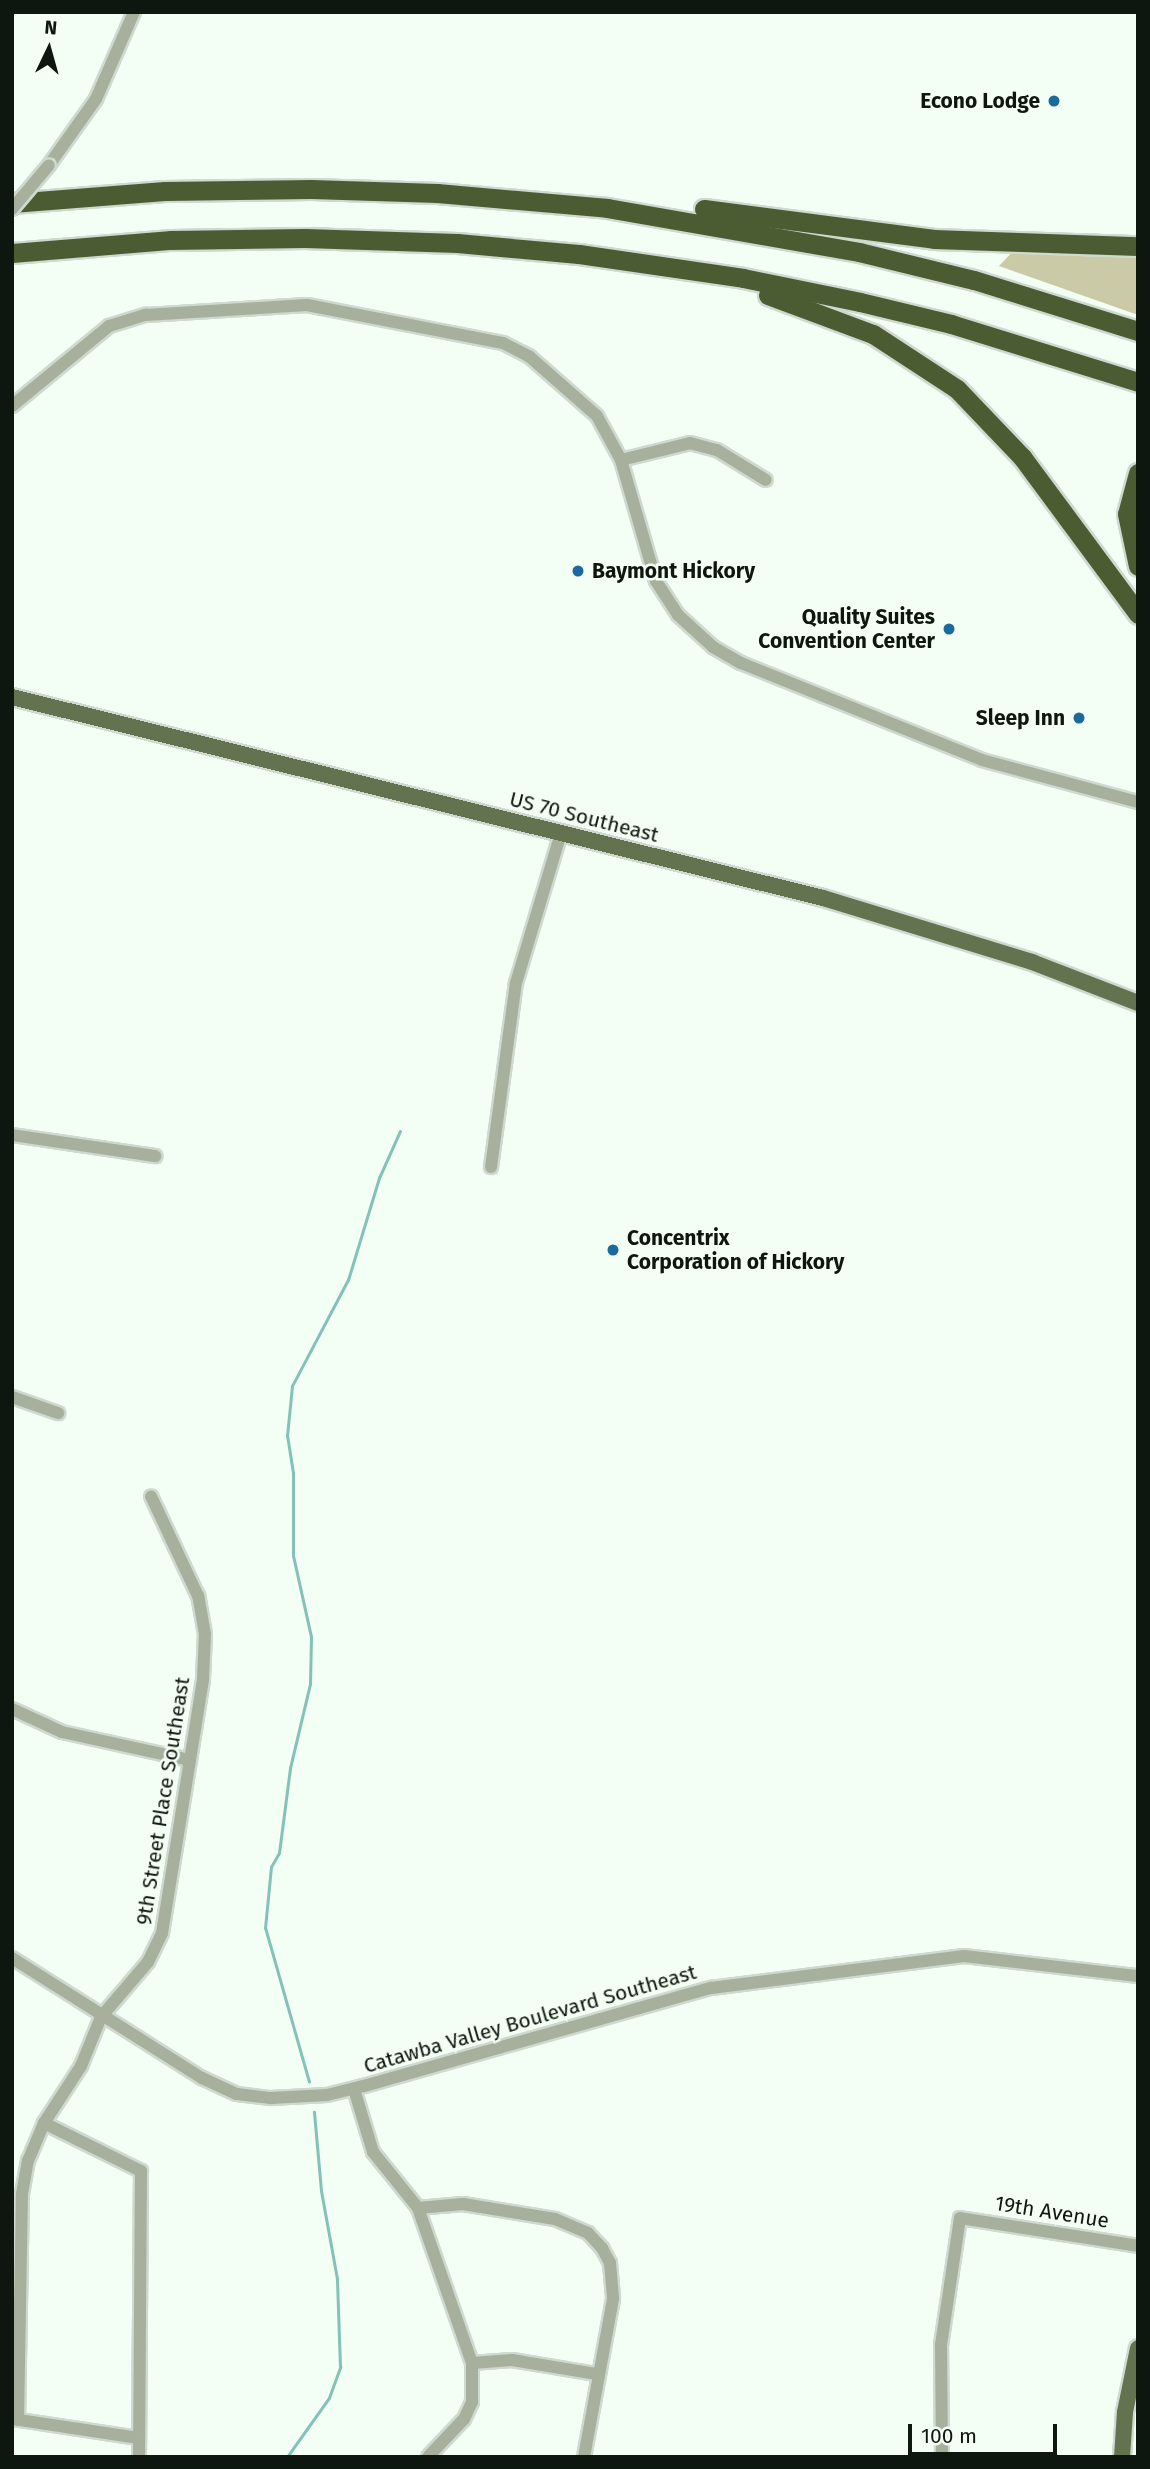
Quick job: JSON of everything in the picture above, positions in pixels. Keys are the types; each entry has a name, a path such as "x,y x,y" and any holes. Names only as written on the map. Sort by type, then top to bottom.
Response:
{"highway":[{"path":"12,204 165,191 455,187 546,191 945,240 1138,246"},
{"path":"365,190 559,202 730,226 974,280 1138,331"},
{"path":"12,253 171,240 305,238 457,243 579,254 743,278 884,307 1138,382"},
{"path":"579,254 784,299 848,323 919,361 957,389 1004,436 1138,614"},
{"path":"1138,473 1127,514 1138,566"}],"main road":[{"name":"US 70 Southeast","path":"12,697 883,915 1058,971 1138,1003"},
{"path":"1122,2457 1125,2412 1138,2348"}],"street":[{"path":"12,209 49,165 96,99 134,12"},
{"path":"12,406 96,335 122,320 307,305 515,347 590,407 621,460 656,581 678,615 713,647 961,752 1138,802"},
{"path":"621,460 690,443 724,453 766,481"},
{"path":"491,1167 516,982 561,833"},
{"path":"12,1135 155,1156"},
{"path":"12,1397 58,1413"},
{"name":"9th Street Place Southeast","path":"15,2420 22,2194 28,2161 44,2123 81,2066 101,2017 148,1962 162,1933 204,1671 204,1622 198,1596 151,1496"},
{"path":"12,1709 62,1732 189,1760"},
{"name":"Catawba Valley Boulevard Southeast","path":"12,1958 101,2017 202,2078 237,2094 303,2098 354,2089 669,1996 724,1986 964,1956 1138,1976"},
{"path":"354,2089 373,2152 418,2208 472,2363 472,2402 464,2419 428,2457"},
{"path":"44,2123 141,2171 139,2457"},
{"path":"418,2208 463,2204 555,2219 587,2233 602,2248 614,2282 584,2457"},
{"name":"19th Avenue","path":"942,2457 941,2345 960,2218 1138,2246"},
{"path":"472,2363 512,2360 597,2374"},
{"path":"15,2420 138,2438"}],"green space":[{"path":"1020,244 1138,246 1138,315 999,266"}],"waterway":[{"path":"309,2082 265,1928 271,1867 279,1853 290,1768 310,1684 311,1637 293,1556 293,1473 287,1436 292,1386 348,1280 379,1178 400,1131"},
{"path":"287,2457 329,2398 340,2367 337,2279 321,2191 314,2112"}],"place":[{"name":"Econo Lodge","path":"1054,101"},
{"name":"Baymont Hickory","path":"578,571"},
{"name":"Quality Suites Convention Center","path":"949,629"},
{"name":"Sleep Inn","path":"1079,718"},
{"name":"Concentrix Corporation of Hickory","path":"613,1250"}]}
